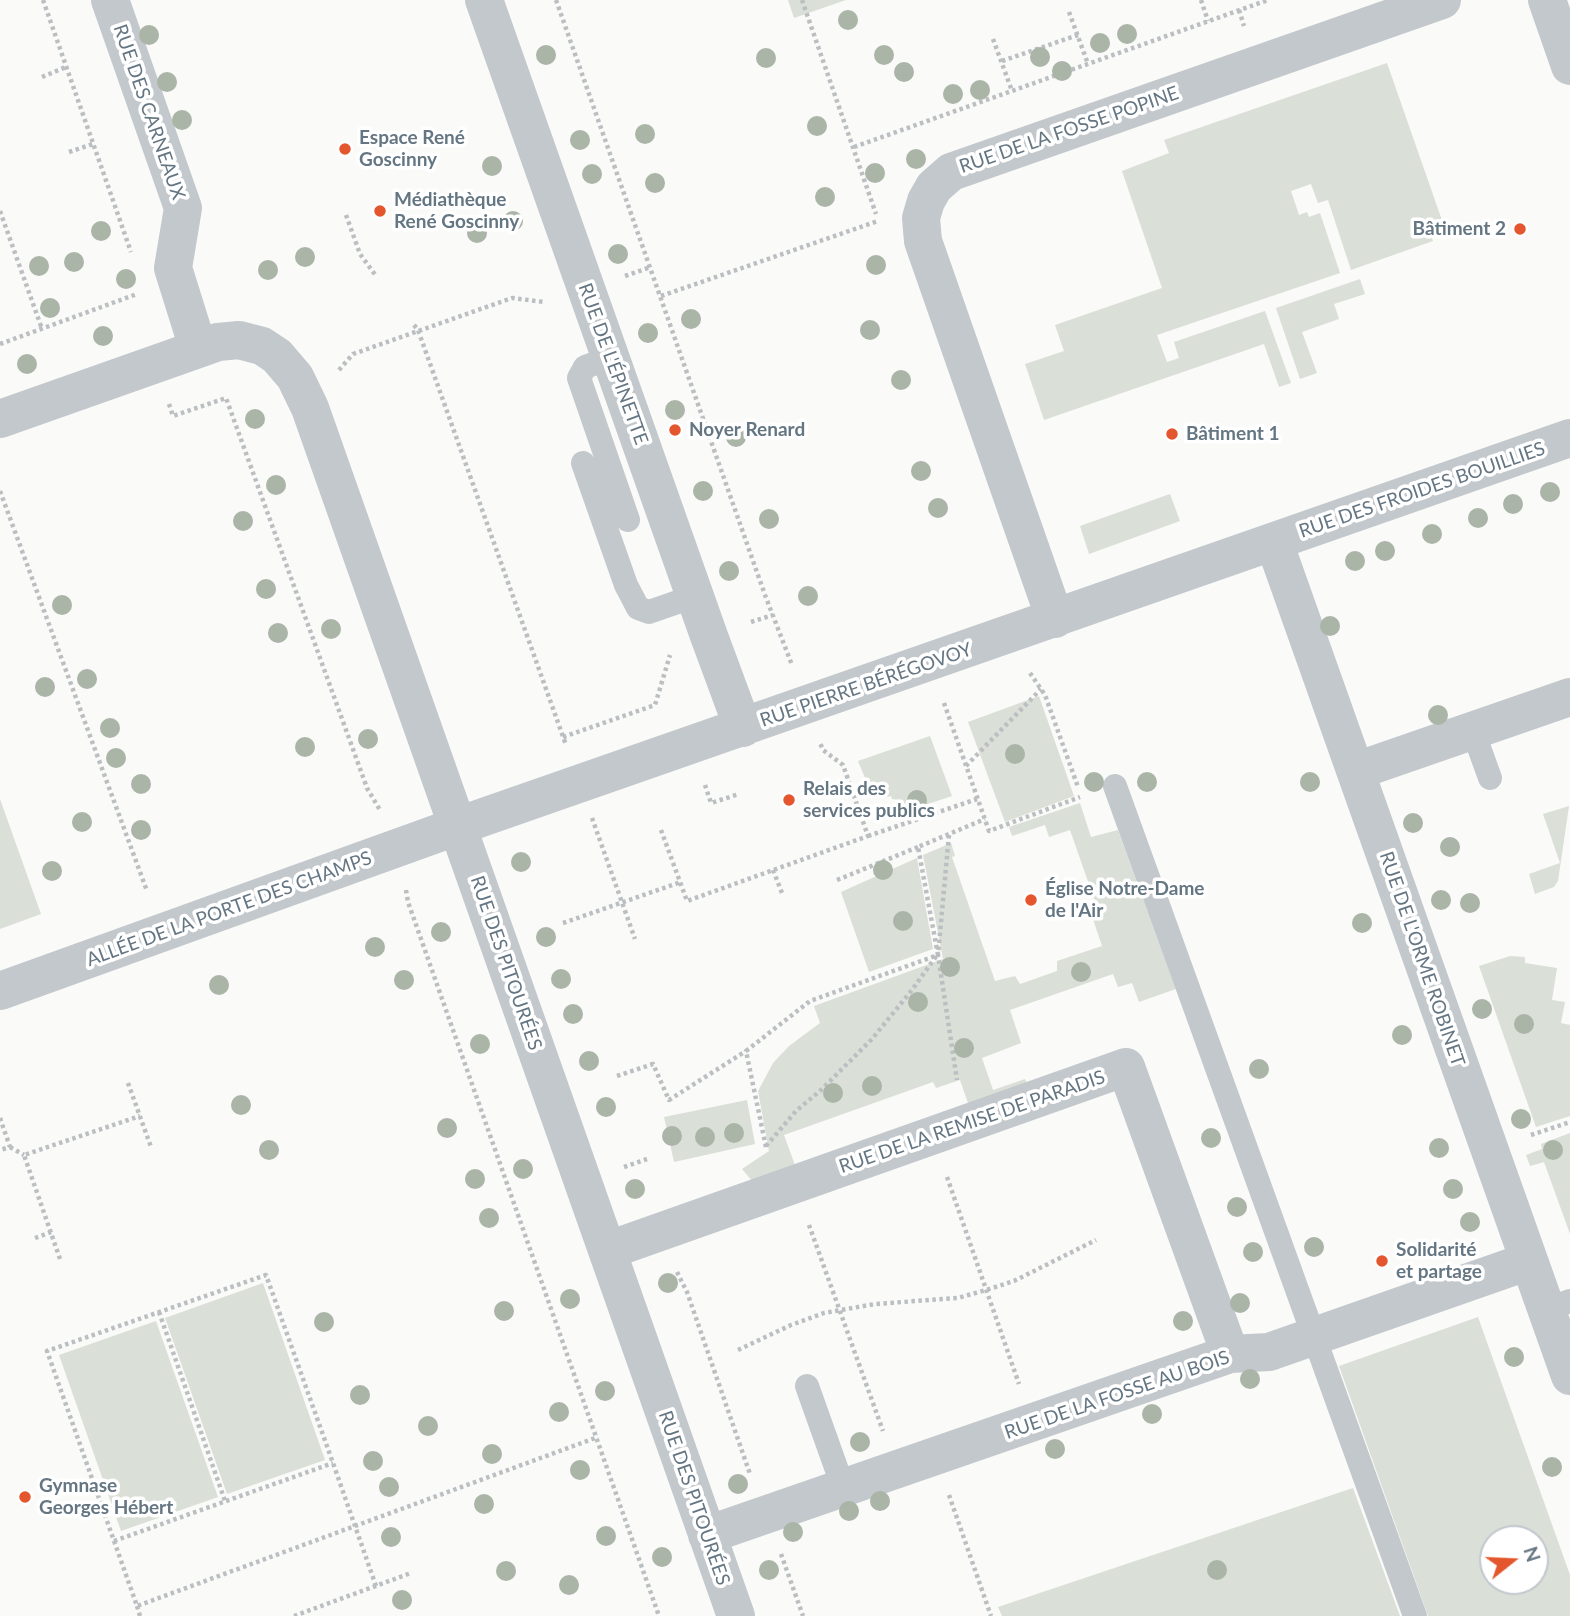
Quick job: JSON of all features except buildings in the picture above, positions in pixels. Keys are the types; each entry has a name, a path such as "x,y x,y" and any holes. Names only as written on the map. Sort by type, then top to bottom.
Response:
{"street":[{"name":"RUE DES CARNEAUX","path":"110,0 183,208 173,268 198,348"},
{"name":"RUE DE L'ÉPINETTE","path":"484,0 743,728"},
{"name":"RUE DE LA FOSSE POPINE","path":"921,219 926,201 934,187 951,172 1442,0"},
{"path":"1547,0 1570,66"},
{"path":"921,219 923,241 1055,619"},
{"name":"RUE DES PITOURÉES","path":"198,348 239,340 262,346 277,356 295,377 310,408 736,1616"},
{"path":"0,419 198,348"},
{"name":"RUE DES FROIDES BOUILLIES","path":"1274,542 1570,438"},
{"name":"RUE PIERRE BÉRÉGOVOY","path":"458,826 1274,542"},
{"name":"RUE DE L'ORME ROBINET","path":"1274,542 1529,1261 1558,1305 1570,1376"},
{"path":"1356,771 1570,697"},
{"name":"ALLÉE DE LA PORTE DES CHAMPS","path":"0,991 458,826"},
{"name":"RUE DE LA REMISE DE PARADIS","path":"608,1250 1126,1067 1230,1354"},
{"name":"RUE DE LA FOSSE AU BOIS","path":"707,1535 1230,1354 1269,1352 1529,1261"}],"lane":[{"path":"610,358 585,367 579,377 628,520"},
{"path":"583,463 626,585 638,608 649,612 695,596"},
{"path":"1474,731 1490,778"},
{"path":"1115,786 1415,1616"},
{"path":"807,1386 843,1487"}],"path":[{"path":"43,0 132,255"},
{"path":"556,0 807,705"},
{"path":"802,0 879,221"},
{"path":"1201,0 1208,21"},
{"path":"854,147 1268,0"},
{"path":"1069,12 1088,64"},
{"path":"1002,61 1077,35"},
{"path":"993,39 1012,91"},
{"path":"42,77 66,67"},
{"path":"69,152 93,144"},
{"path":"0,211 42,329"},
{"path":"346,215 360,254 376,276"},
{"path":"661,296 879,221 921,219"},
{"path":"0,344 146,291"},
{"path":"300,388 332,378 353,354 512,298"},
{"path":"414,326 557,721"},
{"path":"155,363 173,416 226,398 368,788 399,848 408,902 659,1616"},
{"path":"0,491 163,933"},
{"path":"563,737 655,705 671,650 773,615"},
{"path":"930,662 989,831 1081,797 1045,695 1030,673 1017,632"},
{"path":"966,766 1041,689"},
{"path":"843,765 868,836"},
{"path":"703,780 711,803 739,794"},
{"path":"661,830 687,901 977,799"},
{"path":"592,818 635,939"},
{"path":"837,880 985,819"},
{"path":"746,1051 766,1147 796,1111 872,1039 938,955 948,835"},
{"path":"918,847 956,1076 970,1122"},
{"path":"773,870 782,893"},
{"path":"564,923 681,882"},
{"path":"617,1076 653,1064 669,1100 746,1051 810,1001 938,955"},
{"path":"128,1083 151,1147"},
{"path":"24,1155 140,1116"},
{"path":"0,1118 10,1147 24,1155 60,1259"},
{"path":"0,1150 10,1147"},
{"path":"945,1173 1023,1395"},
{"path":"808,1222 887,1441"},
{"path":"35,1238 51,1232"},
{"path":"658,1232 687,1292 803,1616"},
{"path":"738,1350 791,1325 839,1310 875,1304 958,1298 986,1290 1026,1275 1096,1240"},
{"path":"140,1616 47,1351 266,1275 376,1586"},
{"path":"159,1312 225,1501"},
{"path":"137,1606 598,1437"},
{"path":"935,1458 991,1616"},
{"path":"114,1541 332,1463"},
{"path":"294,1616 411,1573"}],"shaded area":[{"path":"788,0 846,0 794,18"},
{"path":"1387,63 1445,229 1430,233 1433,241 1351,270 1328,200 1318,203 1311,184 1291,191 1299,215 1307,212 1309,217 1320,213 1340,273 1157,335 1167,362 1179,358 1174,342 1265,311 1291,383 1279,387 1264,344 1044,420 1025,364 1064,351 1055,325 1162,288 1122,171 1169,153 1164,140"},
{"path":"1360,279 1365,294 1334,304 1339,319 1302,332 1317,373 1300,379 1276,308"},
{"path":"1170,494 1180,521 1089,554 1080,526"},
{"path":"1039,696 1074,796 1005,822 968,722"},
{"path":"930,736 952,796 913,809 891,796 884,798 878,793 872,795 858,761"},
{"path":"0,799 41,914 0,929"},
{"path":"1080,803 1091,837 1118,830 1176,989 1139,1002 1132,983 1118,987 1113,974 1010,1010 1021,1043 982,1058 993,1090 1025,1079 1028,1085 969,1106 960,1080 936,1088 933,1082 784,1135 796,1168 753,1182 742,1169 769,1151 758,1091 773,1063 789,1046 820,1023 814,1006 943,959 923,855 951,843 955,856 952,857 995,981 1015,976 1020,984 1057,971 1057,961 1102,946 1092,916 1099,913 1070,830 1049,837 1045,825 1012,836 1009,827"},
{"path":"1569,806 1558,881 1554,887 1535,894 1529,874 1560,863 1543,814"},
{"path":"917,858 933,949 869,972 841,892"},
{"path":"1510,956 1525,957 1525,963 1557,968 1552,1000 1565,1002 1561,1023 1570,1025 1570,1116 1536,1127 1479,966"},
{"path":"747,1100 755,1144 674,1162 664,1117"},
{"path":"1570,1133 1570,1234 1544,1162 1530,1166 1526,1155 1542,1149 1541,1144"},
{"path":"263,1283 325,1460 227,1494 165,1318"},
{"path":"1478,1317 1570,1575 1570,1616 1428,1616 1339,1366"},
{"path":"156,1321 218,1497 121,1531 59,1355"},
{"path":"1353,1488 1400,1616 1002,1616 998,1607"}],"place":[{"name":"Espace René Goscinny","path":"345,149"},
{"name":"Médiathèque René Goscinny","path":"380,211"},
{"name":"Bâtiment 2","path":"1520,229"},
{"name":"Noyer Renard","path":"675,430"},
{"name":"Bâtiment 1","path":"1172,434"},
{"name":"Relais des services publics","path":"789,800"},
{"name":"Église Notre-Dame de l'Air","path":"1031,900"},
{"name":"Solidarité et partage","path":"1382,1261"},
{"name":"Gymnase Georges Hébert","path":"25,1497"}]}
